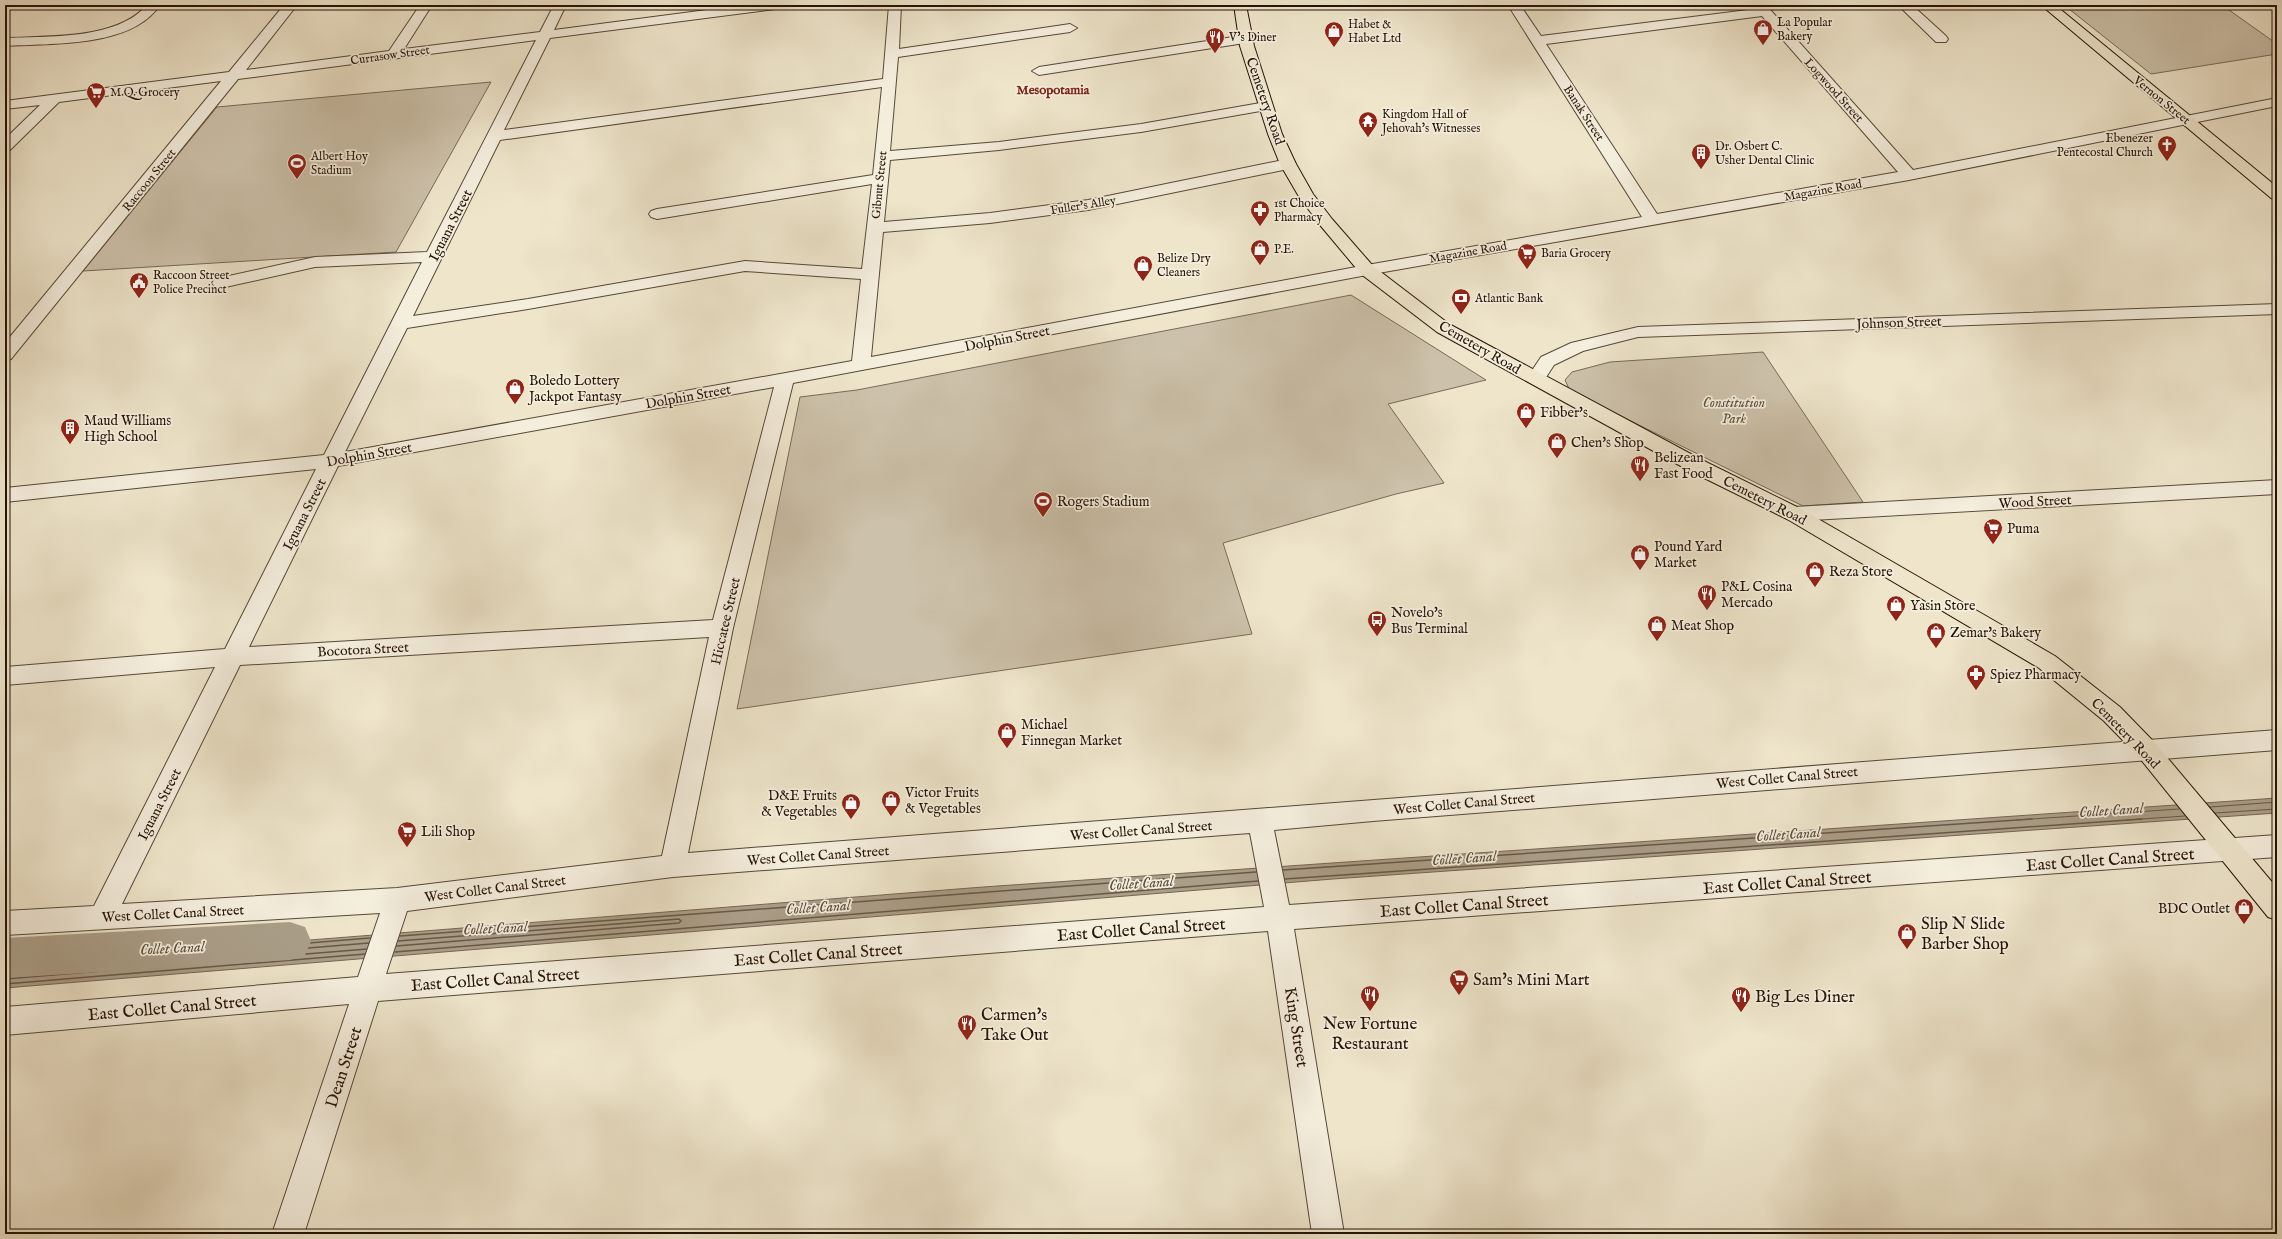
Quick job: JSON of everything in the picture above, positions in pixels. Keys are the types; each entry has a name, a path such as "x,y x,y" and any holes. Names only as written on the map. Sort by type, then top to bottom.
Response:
{"main road":[{"name":"Cemetery Road","path":"1240,5 1246,39 1266,106 1288,164 1306,195 1326,222 1367,270 1443,328 1695,465 1794,514 2005,636 2047,662 2112,714 2146,749 2277,908"},
{"name":"Vernon Street","path":"2046,5 2277,195"}],"street":[{"path":"5,9 11,5"},
{"path":"5,42 80,36 112,31 140,20 154,5"},
{"name":"Raccoon Street","path":"5,355 235,76 291,5"},
{"path":"393,55 426,5"},
{"name":"Iguana Street","path":"102,916 560,5"},
{"name":"Currasow Street","path":"5,105 393,55 729,8 775,5"},
{"name":"Gibnut Street","path":"861,365 890,82 895,5"},
{"name":"Banak Street","path":"1514,5 1653,221"},
{"path":"1904,5 1941,39"},
{"path":"1537,41 1762,9"},
{"name":"Logwood Street","path":"1762,9 1909,175"},
{"path":"892,54 1070,28"},
{"path":"1039,71 1246,39"},
{"path":"494,136 890,82"},
{"path":"5,147 54,99"},
{"name":"Magazine Road","path":"1367,270 1909,175 2277,102"},
{"path":"882,156 999,146 1141,128 1266,106"},
{"name":"Fuller's Alley","path":"875,228 990,218 1088,205 1288,164"},
{"path":"657,214 880,178"},
{"path":"221,283 314,262 434,257"},
{"path":"400,323 528,304 745,266 870,274"},
{"name":"Dolphin Street","path":"5,495 331,461 861,365 1367,270"},
{"name":"Johnson Street","path":"1536,378 1548,361 1571,350 1611,337 1638,332 2277,308"},
{"name":"Hiccatee Street","path":"673,866 722,628 784,379"},
{"name":"Wood Street","path":"1794,514 2277,487"},
{"name":"Bocotora Street","path":"5,676 233,657 722,628"},
{"name":"West Collet Canal Street","path":"5,923 102,916 393,910 673,866 1260,821 1380,809 2277,740"},
{"name":"King Street","path":"1260,821 1277,908 1328,1234"},
{"name":"East Collet Canal Street","path":"5,1021 1277,908 2223,841 2277,846"},
{"name":"Dean Street","path":"288,1234 393,910"}],"green space":[{"path":"2064,5 2222,5 2277,44 2277,54 2151,74"},
{"name":"Albert Hoy Stadium","path":"491,82 396,252 83,271 217,107"},
{"name":"Rogers Stadium","path":"1351,295 1486,380 1388,404 1444,483 1396,494 1223,543 1252,634 737,709 800,397 857,390"},
{"name":"Constitution Park","path":"1763,352 1863,502 1803,506 1570,391 1565,380 1572,372 1610,362"}],"water":[{"path":"2277,798 2277,813 1333,879 5,988 5,964 983,887"}],"waterway":[{"name":"Collet Canal","path":"5,958 290,941"}],"place":[{"name":"La Popular Bakery","path":"1763,46"},
{"name":"Habet & Habet Ltd","path":"1334,48"},
{"name":"V's Diner","path":"1215,54"},
{"name":"M.Q. Grocery","path":"96,109"},
{"name":"Kingdom Hall of Jehovah's Witnesses","path":"1368,138"},
{"name":"Ebenezer Pentecostal Church","path":"2167,162"},
{"name":"Dr. Osbert C. Usher Dental Clinic","path":"1701,170"},
{"name":"Albert Hoy Stadium","path":"297,180"},
{"name":"1st Choice Pharmacy","path":"1260,227"},
{"name":"P.E.","path":"1260,266"},
{"name":"Baria Grocery","path":"1527,270"},
{"name":"Belize Dry Cleaners","path":"1143,282"},
{"name":"Raccoon Street Police Precinct","path":"139,299"},
{"name":"Atlantic Bank","path":"1461,315"},
{"name":"Boledo Lottery Jackpot Fantasy","path":"515,405"},
{"name":"Fibber's","path":"1526,429"},
{"name":"Maud Williams High School","path":"70,445"},
{"name":"Chen's Shop","path":"1557,459"},
{"name":"Belizean Fast Food","path":"1640,482"},
{"name":"Rogers Stadium","path":"1043,518"},
{"name":"Puma","path":"1993,545"},
{"name":"Pound Yard Market","path":"1640,571"},
{"name":"Reza Store","path":"1815,588"},
{"name":"P&L Cosina Mercado","path":"1707,611"},
{"name":"Yasin Store","path":"1896,622"},
{"name":"Novelo's Bus Terminal","path":"1377,637"},
{"name":"Meat Shop","path":"1657,642"},
{"name":"Zemar's Bakery","path":"1936,649"},
{"name":"Spiez Pharmacy","path":"1976,691"},
{"name":"Michael Finnegan Market","path":"1007,749"},
{"name":"Victor Fruits & Vegetables","path":"891,817"},
{"name":"D&E Fruits & Vegetables","path":"851,820"},
{"name":"Lili Shop","path":"407,848"},
{"name":"BDC Outlet","path":"2244,925"},
{"name":"Slip N Slide Barber Shop","path":"1907,950"},
{"name":"Sam's Mini Mart","path":"1459,996"},
{"name":"New Fortune Restaurant","path":"1370,1012"},
{"name":"Big Les Diner","path":"1741,1013"},
{"name":"Carmen's Take Out","path":"967,1041"}],"district":[{"name":"Mesopotamia","path":"1053,89"}]}
